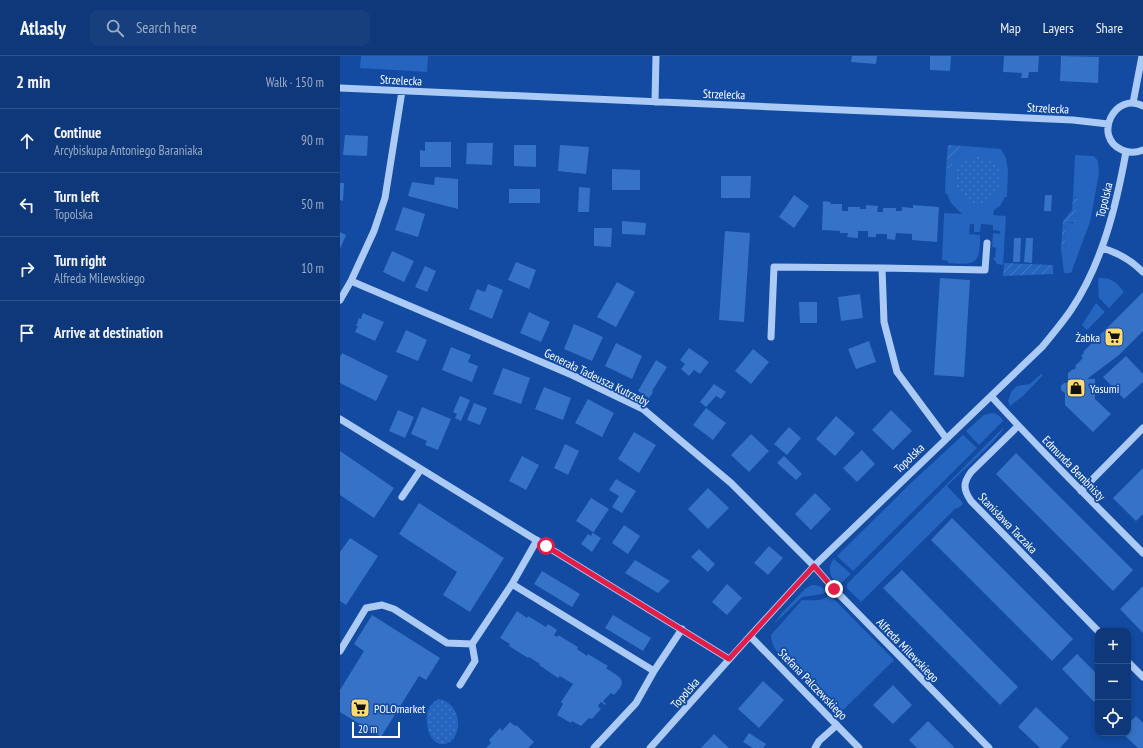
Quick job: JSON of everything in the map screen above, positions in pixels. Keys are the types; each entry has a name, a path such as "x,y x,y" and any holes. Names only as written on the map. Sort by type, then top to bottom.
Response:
{"street":[{"path":"655,102 656,56"},
{"path":"1133,103 1142,56"},
{"name":"Strzelecka","path":"340,88 1073,120 1108,124"},
{"path":"340,300 351,281 374,230 385,198 402,91"},
{"path":"1143,106 1133,103 1120,107 1114,111 1108,124 1110,138 1113,144 1119,149 1133,153 1143,150"},
{"name":"Topolska","path":"650,748 814,566 1042,347 1070,311 1085,286 1102,248 1126,152"},
{"path":"771,337 774,267 985,270 987,243"},
{"path":"1102,248 1112,251 1142,268"},
{"path":"882,268 884,322 896,372 946,438"},
{"name":"Generała Tadeusza Kutrzeby","path":"351,281 572,375 643,409 731,483 814,566"},
{"name":"Edmunda Bembnisty","path":"991,396 1018,426 1143,553"},
{"path":"340,419 729,659"},
{"name":"Stanisława Taczaka","path":"1018,426 971,472 965,484 966,493 971,501 1095,628"},
{"path":"1081,491 1143,428"},
{"path":"402,497 421,469"},
{"path":"460,685 475,661 472,644 512,584 537,540"},
{"name":"Alfreda Milewskiego","path":"814,566 834,589 989,748"},
{"path":"512,584 654,671"},
{"path":"340,651 366,608 382,605 394,609 447,643 472,644"},
{"path":"594,748 636,703 654,671 682,630"},
{"name":"Stefana Palczewskiego","path":"750,636 860,748"},
{"path":"1130,664 1143,677"},
{"path":"815,748 819,741 837,725"}],"shaded area":[{"path":"361,56 428,56 427,72 360,68"},
{"path":"948,145 964,146 964,150 957,156 950,168 946,168"},
{"path":"964,146 1001,149 1006,158 1008,170 1007,197 1005,197 1000,206 994,210 993,215 1006,216 1003,265 997,264 993,258 995,258 996,248 992,247 993,233 1000,234 1000,231 993,230 993,225 981,224 980,232 974,232 974,224 970,224 969,234 980,235 979,252 974,261 965,264 957,264 948,263 948,261 942,260 944,213 962,214 951,203 947,194 945,193 946,168 950,168 957,156 964,150","holes":["997,168 1000,179 964,198 957,189 956,184 956,178"]},
{"path":"1075,155 1094,156 1098,161 1099,173 1090,222 1071,273 1064,273 1061,249 1065,249 1066,223 1074,223 1076,197 1073,197"},
{"path":"978,157 991,161 997,167 1001,180 997,193 991,199 978,203 965,199 959,193 955,180 959,167 965,161"},
{"path":"1073,197 1077,198 1075,222 1066,223 1065,249 1061,249 1063,221 1072,210"},
{"path":"1004,263 1053,265 1053,274 1003,276"},
{"path":"1099,278 1107,278 1114,281 1124,292 1109,308 1099,298"},
{"path":"1096,303 1105,312 1087,330 1082,325"},
{"path":"1041,374 1042,376 1024,395 1010,406 1008,401 1011,392 1017,386 1030,384"},
{"path":"993,413 999,416 1003,421 979,445 966,431 984,415"},
{"path":"1004,427 996,439 947,486 963,503 962,505 956,508 861,602 847,588 847,584"},
{"path":"963,435 977,448 853,571 837,556 913,481"},
{"path":"834,559 851,574 840,584 834,580 830,573 830,566"},
{"path":"812,585 820,586 826,591 823,594 802,597 774,624 782,613 806,588"},
{"path":"830,595 894,660 838,715 777,652 772,644 771,637 771,635 802,600 820,600"},
{"path":"438,699 447,702 453,707 458,722 455,737 450,742 444,744 439,744 431,737 427,726 428,710"}],"building":[{"path":"852,56 877,56 876,64 851,62"},
{"path":"930,56 951,56 950,71 930,70"},
{"path":"1004,56 1039,56 1038,72 1029,72 1028,78 1021,78 1022,73 1003,72"},
{"path":"1061,56 1099,57 1098,83 1060,81"},
{"path":"345,135 368,136 367,156 343,155"},
{"path":"425,142 451,142 451,167 420,167 420,150 425,151"},
{"path":"467,143 493,143 492,165 466,164"},
{"path":"514,145 536,145 536,167 514,166"},
{"path":"560,145 589,147 586,174 558,171"},
{"path":"612,169 640,170 640,190 612,190"},
{"path":"721,176 751,176 750,198 721,198"},
{"path":"435,177 458,179 458,209 408,196 412,182 434,185"},
{"path":"340,183 344,183 343,201 340,200"},
{"path":"579,187 590,188 589,212 578,212"},
{"path":"509,189 540,189 540,203 509,203"},
{"path":"794,195 809,206 794,228 779,217"},
{"path":"1045,195 1052,195 1051,211 1044,211"},
{"path":"823,201 830,202 831,204 842,204 842,211 848,211 848,207 860,207 860,209 866,209 866,205 878,206 877,212 883,212 883,208 896,208 896,211 902,211 902,207 913,208 913,205 939,207 937,242 912,240 912,234 896,233 895,240 887,239 887,234 876,234 876,237 868,237 868,231 858,231 858,238 847,237 848,233 840,233 840,231 822,230"},
{"path":"403,207 425,214 418,237 395,230"},
{"path":"622,221 646,223 645,235 622,234"},
{"path":"594,228 612,228 611,247 594,246"},
{"path":"725,231 750,233 744,322 719,320"},
{"path":"340,232 346,235 340,249"},
{"path":"1014,238 1021,238 1020,262 1013,262"},
{"path":"1026,238 1033,238 1032,263 1024,262"},
{"path":"392,251 414,261 404,282 383,272"},
{"path":"516,262 536,270 529,289 508,280"},
{"path":"425,266 436,271 427,292 415,287"},
{"path":"940,278 970,280 964,377 934,375"},
{"path":"617,282 635,292 616,327 597,317"},
{"path":"488,284 503,290 492,319 469,309 477,289 485,292"},
{"path":"1143,292 1143,331 1119,355 1087,379 1095,379 1095,399 1111,414 1093,432 1065,405 1065,393 1061,390 1061,386 1064,383 1068,383 1068,373 1073,369 1074,370 1076,367 1075,366 1083,358 1081,356 1084,353 1083,352 1095,342 1094,341"},
{"path":"860,294 863,318 841,321 838,297"},
{"path":"799,302 817,302 817,323 800,323"},
{"path":"529,312 550,322 541,342 520,333"},
{"path":"363,313 384,322 375,341 355,332 358,326 356,326 359,318 361,319"},
{"path":"574,324 603,337 592,361 564,349"},
{"path":"406,330 427,340 418,361 396,352"},
{"path":"869,341 876,362 856,369 848,349"},
{"path":"616,343 642,356 632,379 605,366"},
{"path":"451,347 471,355 468,362 478,366 472,382 442,370"},
{"path":"689,348 709,362 700,374 694,370 689,376 681,369 685,364 680,360"},
{"path":"753,349 769,362 751,384 735,371"},
{"path":"342,353 388,376 376,401 340,383 340,357"},
{"path":"1126,356 1143,374 1143,382 1124,399 1103,377"},
{"path":"656,360 667,367 649,398 638,391"},
{"path":"503,368 530,378 521,404 493,394"},
{"path":"714,384 726,392 721,399 716,396 706,407 700,402"},
{"path":"544,387 571,398 563,420 535,409"},
{"path":"460,396 470,400 461,421 455,418 457,414 453,412"},
{"path":"588,399 614,413 602,437 575,423"},
{"path":"474,403 487,408 480,425 467,420"},
{"path":"422,407 451,419 438,450 425,445 427,441 411,434"},
{"path":"706,408 726,423 713,440 693,425"},
{"path":"398,410 414,417 405,438 389,431"},
{"path":"891,410 912,431 893,450 872,430"},
{"path":"836,416 855,433 835,456 816,439"},
{"path":"789,427 801,438 787,455 774,444"},
{"path":"634,432 656,445 639,473 618,459"},
{"path":"751,434 769,451 749,472 731,455"},
{"path":"565,444 579,451 568,475 554,468"},
{"path":"862,450 875,464 857,482 843,468"},
{"path":"340,451 394,488 374,518 340,495"},
{"path":"1016,453 1133,570 1113,591 996,474"},
{"path":"522,456 539,465 526,490 509,481"},
{"path":"784,456 802,474 796,480 777,463"},
{"path":"1143,468 1143,514 1136,521 1113,498"},
{"path":"616,479 636,491 622,513 612,507 619,496 609,490"},
{"path":"708,488 729,508 708,529 688,509"},
{"path":"815,493 831,509 811,530 795,514"},
{"path":"591,498 609,509 593,533 601,538 592,552 581,544 588,534 591,536 593,532 576,521"},
{"path":"419,503 504,558 470,612 443,595 457,572 399,534"},
{"path":"952,518 1073,639 1052,661 931,540"},
{"path":"624,525 640,536 628,554 612,543"},
{"path":"350,538 378,556 346,605 340,601 340,552"},
{"path":"769,546 783,558 768,575 754,563"},
{"path":"699,549 715,564 708,572 691,557"},
{"path":"635,560 670,581 658,593 625,573"},
{"path":"902,570 1018,687 1000,705 883,588"},
{"path":"542,571 580,594 572,607 534,584"},
{"path":"727,584 742,598 727,615 712,602"},
{"path":"1143,586 1143,633 1120,609"},
{"path":"517,611 527,618 528,616 546,627 548,624 557,630 554,635 557,637 558,635 578,647 577,649 587,656 588,654 608,666 606,668 621,679 622,683 620,688 614,695 611,693 603,701 606,704 605,705 601,702 598,706 601,709 592,719 589,718 581,726 572,721 571,723 557,715 563,704 561,702 573,684 560,676 558,678 539,665 540,664 509,646 510,644 500,638"},
{"path":"372,615 440,658 426,680 419,676 381,737 340,712 340,690 364,651 354,644"},
{"path":"613,615 651,638 643,651 605,628"},
{"path":"1077,654 1095,672 1094,702 1062,669"},
{"path":"763,681 784,700 759,728 738,709"},
{"path":"893,685 912,705 893,724 873,705"},
{"path":"1036,707 1069,738 1060,748 1040,748 1018,727"},
{"path":"1136,716 1143,723 1143,748 1138,748 1125,736 1131,736 1131,721"},
{"path":"928,721 954,747 953,748 917,748 909,740"},
{"path":"510,722 515,726 516,725 534,742 528,748 486,748 491,743 489,740 500,728 502,731"},
{"path":"749,733 766,744 763,748 753,748 743,742"},
{"path":"714,734 729,748 701,748"}],"place":[{"name":"Żabka","path":"1114,337"},
{"name":"Yasumi","path":"1076,388"},
{"name":"POLOmarket","path":"360,708"}],"route":[{"path":"546,546 729,659 814,566 834,589"}]}
